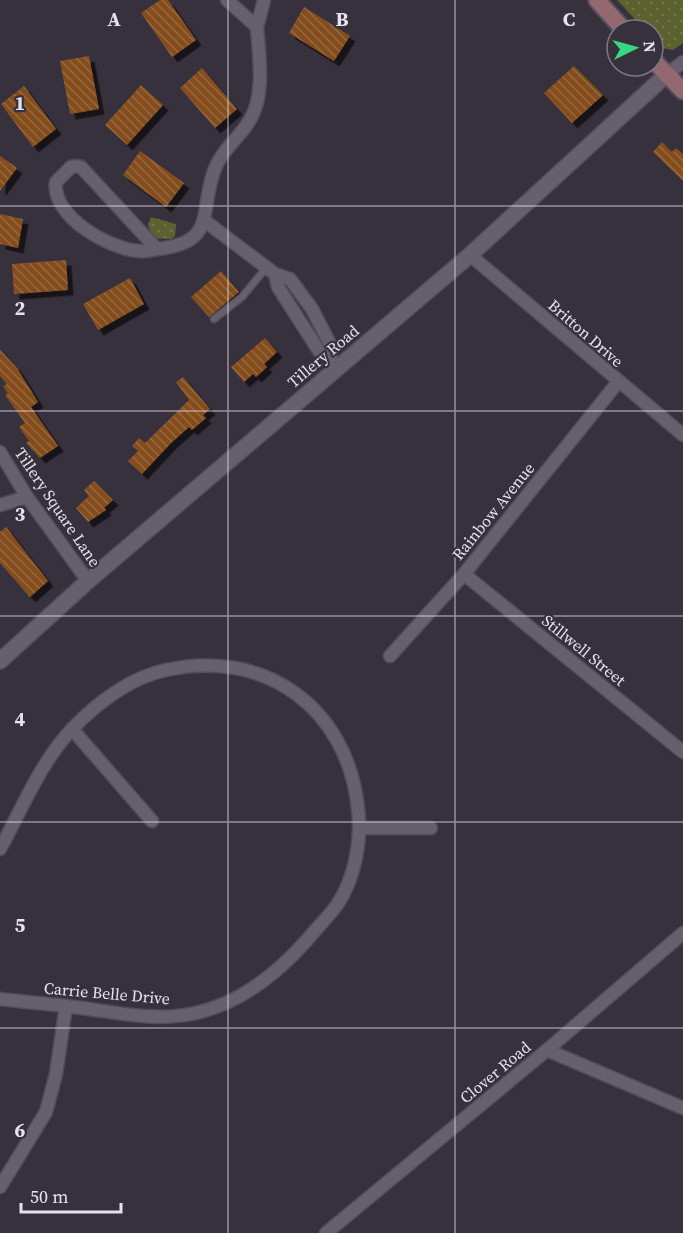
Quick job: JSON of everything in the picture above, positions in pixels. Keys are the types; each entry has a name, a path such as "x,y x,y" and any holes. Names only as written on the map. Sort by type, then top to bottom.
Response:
{"main road":[{"path":"597,0 613,18"},
{"path":"666,75 683,91"}],"street":[{"path":"227,0 257,27"},
{"path":"157,249 81,168 71,167 56,182 58,199 84,229 120,247 139,252 176,247 189,242 205,221 213,171 220,157 252,117 258,95 257,27 264,0"},
{"path":"666,75 683,62"},
{"name":"Tillery Road","path":"0,661 333,362 470,255 666,75"},
{"path":"205,221 271,271 278,287 319,351 333,362"},
{"name":"Britton Drive","path":"470,255 683,435"},
{"name":"Rainbow Avenue","path":"390,656 464,574 618,382"},
{"name":"Tillery Square Lane","path":"0,452 27,497 88,581"},
{"path":"0,505 27,497"},
{"name":"Stillwell Street","path":"464,574 683,752"},
{"name":"Carrie Belle Drive","path":"0,849 49,758 72,729 99,704 131,683 164,670 193,666 233,669 267,676 313,705 343,747 357,789 360,828 356,861 338,904 293,955 244,996 189,1015 165,1016 0,999"},
{"path":"72,729 152,821"},
{"path":"360,828 431,828"},
{"name":"Clover Road","path":"326,1233 547,1050 683,933"},
{"path":"0,1187 46,1112 56,1074 66,1006"},
{"path":"547,1050 683,1108"}],"lane":[{"path":"214,319 271,271"}],"green space":[{"path":"617,0 683,0 683,43 673,50 665,49 665,18 634,18"},
{"path":"151,217 176,224 175,236 171,239 152,238 148,224"}],"building":[{"path":"160,0 168,0 196,40 172,57 141,13"},
{"path":"304,7 350,36 334,61 289,33"},
{"path":"89,56 99,109 70,114 60,61"},
{"path":"574,66 603,95 572,123 544,93"},
{"path":"202,68 237,109 215,128 180,88"},
{"path":"141,85 163,105 127,145 105,125"},
{"path":"24,86 56,129 33,147 1,104"},
{"path":"662,142 672,152 676,148 683,154 683,181 653,152"},
{"path":"140,151 184,183 166,207 123,175"},
{"path":"0,156 17,168 0,191"},
{"path":"0,214 23,219 18,248 0,244"},
{"path":"66,260 68,290 14,294 12,264"},
{"path":"221,271 239,292 209,317 191,297"},
{"path":"130,278 144,304 98,330 83,304"},
{"path":"265,338 277,352 264,364 267,367 256,377 253,374 244,382 231,367"},
{"path":"0,350 17,368 38,402 31,407 58,446 40,458 26,443 29,441 19,427 25,423 5,395 8,394 3,386 7,384 0,376"},
{"path":"183,377 210,409 203,415 206,418 192,430 189,427 142,474 128,461 138,451 132,446 139,438 145,443 189,400 176,382"},
{"path":"94,481 113,500 104,508 106,510 88,522 76,508 89,496 84,490"},
{"path":"6,527 48,581 30,597 0,563 0,532"}]}
